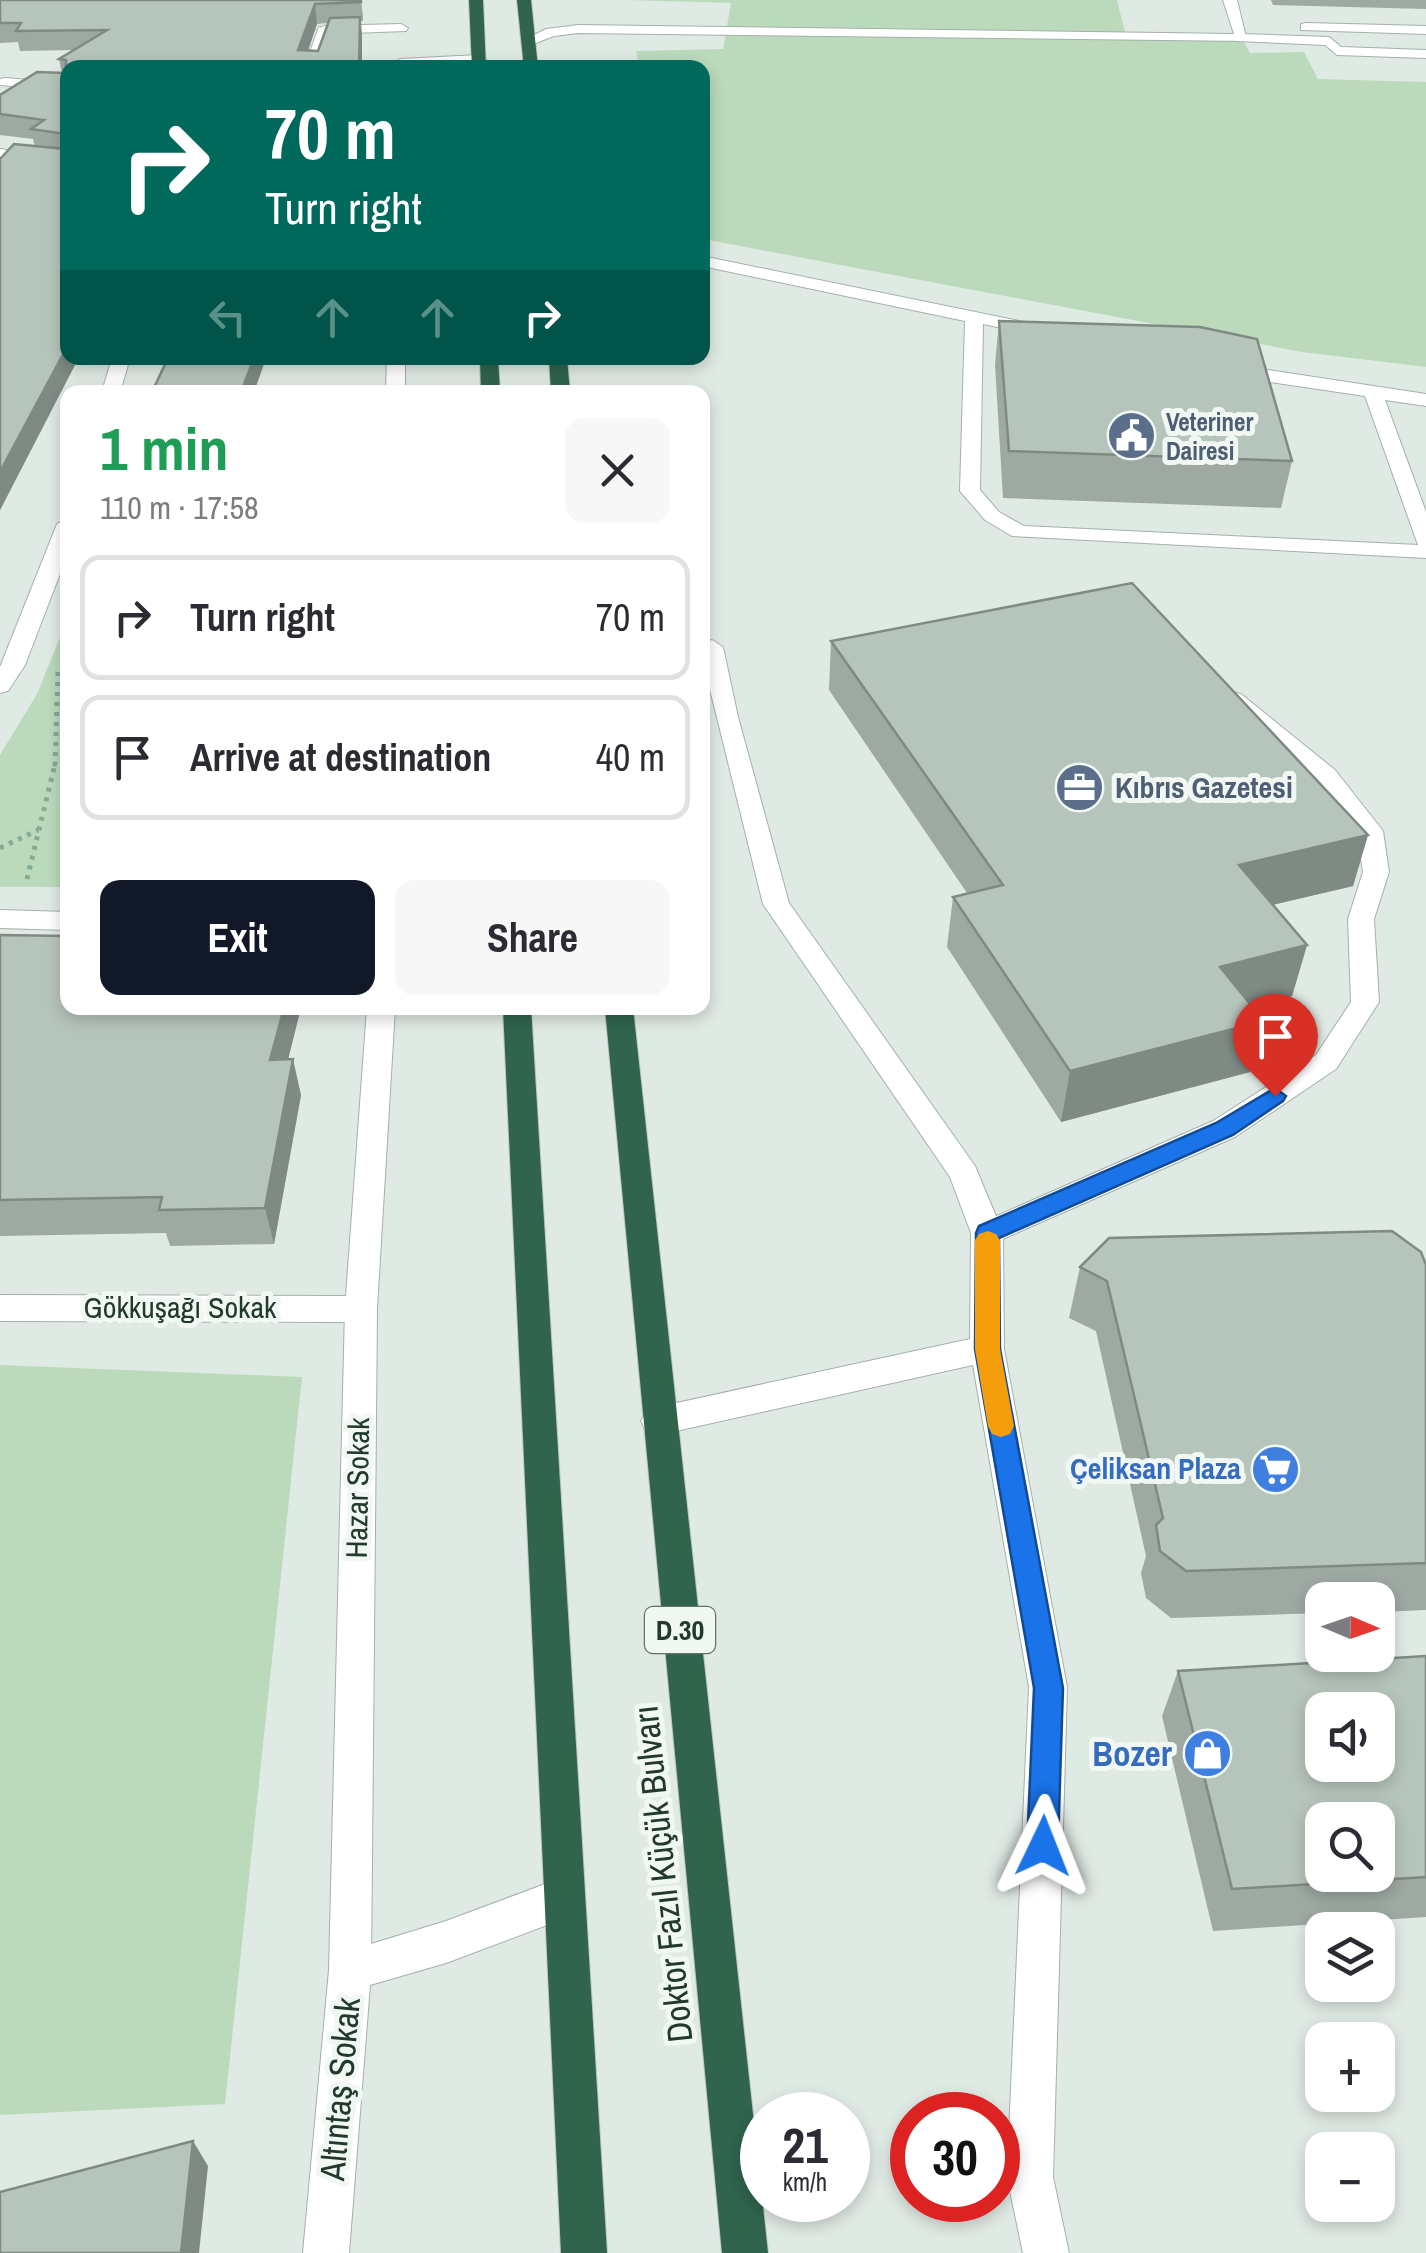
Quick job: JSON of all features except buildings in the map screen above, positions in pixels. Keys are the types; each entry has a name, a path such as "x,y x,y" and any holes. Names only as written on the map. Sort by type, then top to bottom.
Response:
{"highway":[{"path":"476,0 479,60"},
{"path":"525,6 530,60"},
{"path":"517,1015 584,2253"},
{"name":"Doktor Fazıl Küçük Bulvarı","path":"619,1015 745,2253"}],"street":[{"path":"1230,0 1240,32"},
{"path":"525,6 820,30"},
{"path":"314,60 324,30 402,21 400,60"},
{"path":"528,42 550,32 578,29 773,34 820,30 1426,30"},
{"path":"1240,32 1329,42 1338,51 1426,54"},
{"path":"5,82 60,86"},
{"path":"0,154 60,162"},
{"path":"710,262 1052,333"},
{"path":"974,316 970,491 992,516 1018,532 1426,552"},
{"path":"1207,365 1426,400"},
{"path":"1373,392 1426,542"},
{"path":"1398,462 1426,462"},
{"path":"0,686 13,665 60,544"},
{"path":"712,647 726,717 776,904 964,1174 988,1233 987,1349 1048,1688 1030,2177 1046,2253"},
{"path":"988,1233 1224,1129 1326,1062 1365,1002 1361,919 1376,872 1370,832 1326,774 1209,680"},
{"path":"9,919 60,920"},
{"name":"Hazar Sokak","path":"350,1970 361,1309 382,1015"},
{"name":"Gökkuşağı Sokak","path":"0,1308 361,1309"},
{"path":"658,1421 987,1349"},
{"name":"Altıntaş Sokak","path":"326,2253 350,1970 446,1942 564,1898"}],"path":[{"path":"9,919 39,829 55,764 58,649 34,609"},
{"path":"55,764 60,765"},
{"path":"0,848 39,829"}],"green space":[{"path":"627,0 1117,0 1126,36 1242,38 1250,53 1304,52 1318,79 1426,82 1426,367 1302,352 710,240 710,60 638,60 636,51 723,49 731,3"},
{"path":"60,637 60,887 0,887 0,755 37,694"},
{"path":"0,1365 302,1377 225,2104 0,2115"}],"slow traffic":[{"path":"988,1240 987,1349 1001,1426"}],"place":[{"name":"Veteriner Dairesi","path":"1131,436"},
{"name":"Kıbrıs Gazetesi","path":"1080,788"},
{"name":"Çeliksan Plaza","path":"1276,1469"},
{"name":"Bozer","path":"1207,1754"}],"route":[{"path":"1043,1846 1048,1688 987,1349 988,1233 1224,1129 1275,1096"}]}
